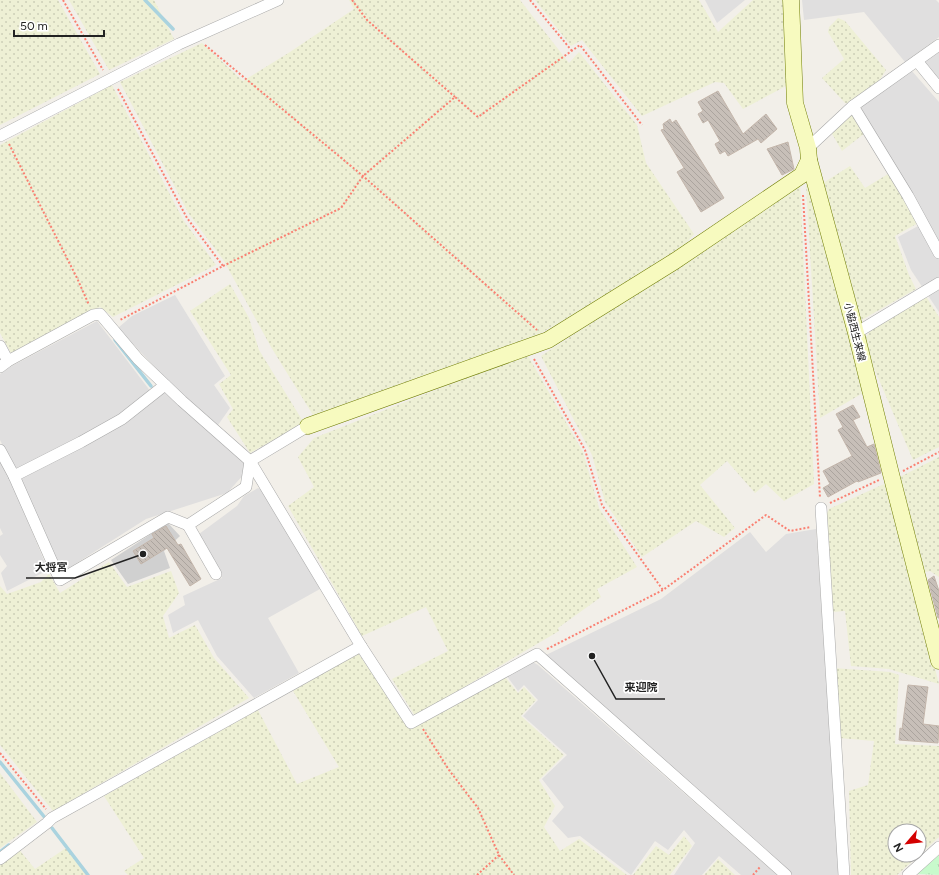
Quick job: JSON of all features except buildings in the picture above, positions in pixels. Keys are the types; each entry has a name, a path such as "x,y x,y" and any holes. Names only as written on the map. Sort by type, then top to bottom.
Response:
{"main road":[{"name":"小脇西生来線","path":"791,0 796,103 939,661"},
{"path":"308,426 548,340 675,261 802,175 809,154"}],"street":[{"path":"2,135 195,37 278,0"},
{"path":"809,154 853,106 939,45"},
{"path":"917,61 939,88"},
{"path":"853,106 908,196 939,253"},
{"path":"856,333 939,283"},
{"path":"0,346 4,364 93,315 100,314 138,359 182,401 250,461 361,646 411,723 537,654 786,875"},
{"path":"14,476 81,442 122,419 165,385"},
{"path":"250,461 308,426"},
{"path":"0,450 14,476 60,580 168,517 188,525 216,574"},
{"path":"188,525 246,487 250,461"},
{"path":"821,508 844,875"},
{"path":"0,859 52,818 361,646"},
{"path":"908,875 939,847"}],"path":[{"path":"63,0 111,79 187,218 223,266"},
{"path":"352,0 367,20 478,116 580,45 642,125"},
{"path":"530,0 572,51"},
{"path":"195,37 363,176 548,340"},
{"path":"110,326 137,310 223,266 341,208 363,176 456,97"},
{"path":"2,135 78,278 93,315"},
{"path":"802,175 821,508 939,452"},
{"path":"528,347 585,450 602,505 663,590"},
{"path":"537,654 663,590 766,515 790,531 821,524"},
{"path":"417,720 449,770 478,808 499,855 514,875"},
{"path":"0,753 52,818"},
{"path":"478,875 499,855"}],"shaded area":[{"path":"705,0 745,0 717,23"},
{"path":"802,0 936,0 939,3 939,37 905,62 864,12 804,20"},
{"path":"939,50 939,83 922,62"},
{"path":"911,70 939,102 939,242 861,111 862,106"},
{"path":"920,225 939,254 939,312 911,270 898,237"},
{"path":"175,295 225,376 214,385 230,408 218,425 171,384 118,328 132,316"},
{"path":"97,321 151,392 120,415 16,472 0,440 0,374 10,367"},
{"path":"164,391 244,462 245,473 227,493 146,519 61,573 19,478"},
{"path":"0,459 10,479 48,570 7,591 1,573 7,566 0,555 0,536 3,534 0,528"},
{"path":"258,488 264,492 320,589 268,618 299,673 254,698 217,656 198,620 173,633 168,615 185,605 183,596 222,578 199,534 237,506 244,496"},
{"path":"168,523 180,536 164,551 170,568 128,584 111,560"},
{"path":"816,529 840,875 792,875 546,655 661,599 750,532 766,552 786,534"},
{"path":"531,661 538,665 777,875 741,875 719,856 702,875 674,875 695,843 684,830 668,850 655,841 631,875 580,836 568,838 552,821 564,807 542,779 567,755 523,716 538,700 524,685 518,691 506,675"}],"green space":[{"path":"0,0 58,0 100,74 0,125"},
{"path":"69,0 154,0 174,39 109,70"},
{"path":"349,0 520,0 569,63 579,52 637,125 646,163 694,234 683,247 618,289 534,337 313,415 271,347 224,261 189,214 120,82 202,43 243,81 290,52 354,9"},
{"path":"535,0 699,0 718,32 753,0 785,0 788,85 743,109 724,83 715,82 642,116 582,40 571,46"},
{"path":"838,18 845,21 886,70 877,84 850,103 845,103 822,78 844,59 828,32 829,27"},
{"path":"112,85 184,221 216,265 113,317 100,307 88,312 11,353 0,333 0,145"},
{"path":"851,115 856,116 865,133 842,151 831,132"},
{"path":"850,166 865,188 888,174 918,223 895,236 909,275 916,289 858,322 823,183"},
{"path":"800,183 814,484 784,501 766,484 755,493 727,461 700,485 735,528 724,537 696,521 642,557 605,502 592,455 541,356 757,215"},
{"path":"806,185 814,190 863,393 820,418"},
{"path":"230,284 249,318 259,350 304,423 250,453 227,417 233,409 219,384 231,375 190,311"},
{"path":"922,298 927,298 939,317 939,447 913,460 863,342 870,331"},
{"path":"527,354 583,452 599,508 637,567 597,589 601,597 558,628 559,631 415,716 392,679 448,651 426,607 362,636 288,506 314,487 298,457 314,438"},
{"path":"939,457 939,577 930,571 922,573 898,478"},
{"path":"884,484 889,488 939,684 889,669 851,666 845,611 832,612 826,515 829,509"},
{"path":"109,562 127,587 171,571 179,593 163,616 169,638 195,625 214,658 249,698 53,811 0,745 0,586 7,594 41,582 49,574 60,593"},
{"path":"358,653 410,728 505,677 518,693 524,687 536,700 521,716 564,755 539,780 555,806 544,827 560,851 579,839 627,875 128,875 124,871 144,858 104,796 258,710 297,784 339,767 293,691"},
{"path":"833,668 890,672 899,675 895,744 939,746 939,837 927,848 927,823 887,823 887,863 910,863 897,875 851,875 849,791 868,785 874,741 839,738"},
{"path":"0,773 37,822 0,848"},
{"path":"684,836 692,846 670,875 633,875 656,846 669,855"},
{"path":"17,847 35,869 66,848 86,875 0,875 0,860"},
{"path":"939,852 939,875 916,874"},
{"path":"718,859 735,875 704,875"}],"waterway":[{"path":"145,0 173,29"},
{"path":"115,340 151,386"},
{"path":"0,762 46,819 43,821"},
{"path":"52,828 88,875"},
{"path":"0,852 9,845"}],"place":[{"name":"大将宮","path":"143,554"},
{"name":"来迎院","path":"592,656"}]}
